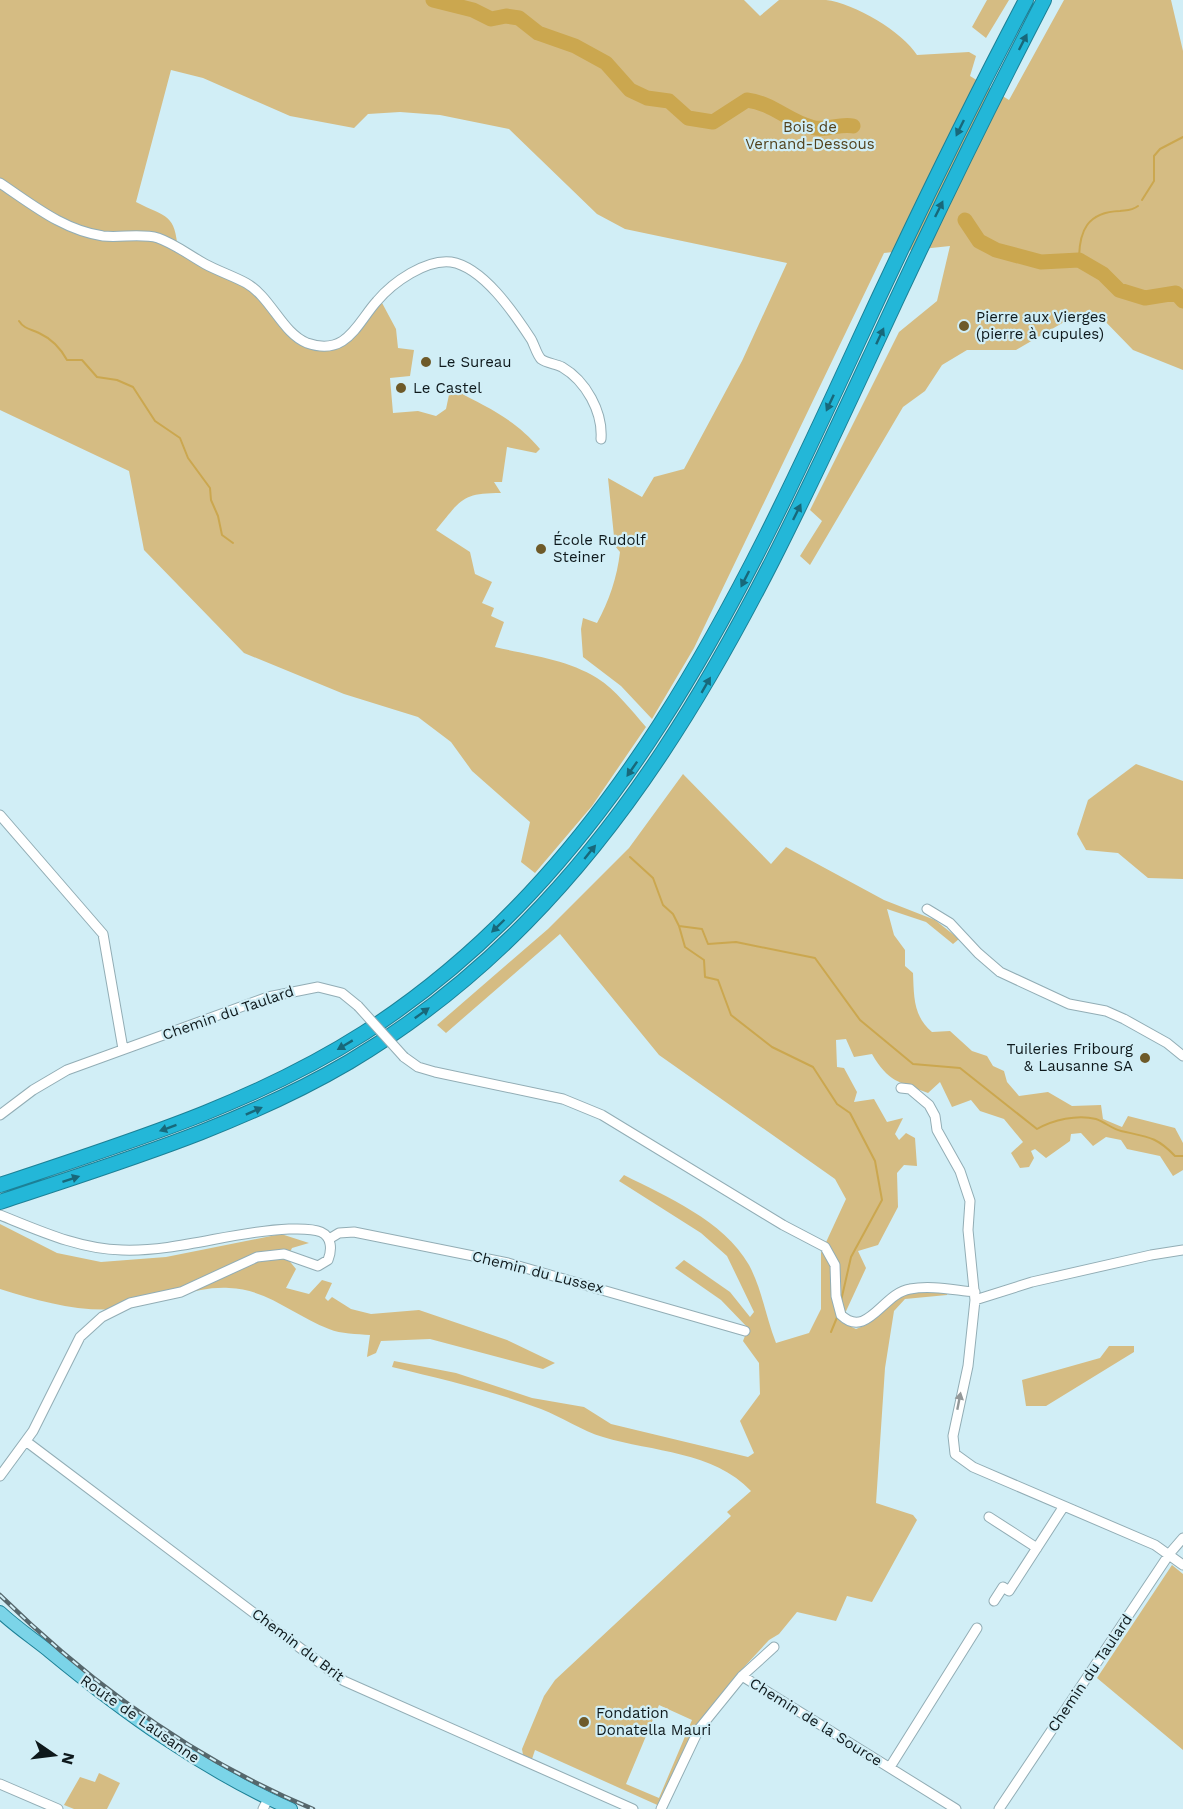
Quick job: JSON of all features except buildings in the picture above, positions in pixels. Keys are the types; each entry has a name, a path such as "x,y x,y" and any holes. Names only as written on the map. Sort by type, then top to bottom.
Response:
{"highway":[{"path":"0,1185 192,1119 259,1091 311,1065 381,1022 440,979 476,948 540,885 597,816 664,721 711,643 758,553 898,255 1026,0"},
{"path":"0,1202 198,1134 309,1084 371,1048 430,1007 490,958 552,897 618,818 676,735 726,651 773,561 914,262 1044,0"}],"main road":[{"name":"Route de Lausanne","path":"0,1612 147,1726 266,1804 291,1809"}],"street":[{"path":"0,183 71,228 105,236 154,237 178,247 261,294 293,333 306,342 322,345 338,343 352,336 379,298 424,266 436,262 463,265 499,295 525,329 540,358 562,368 586,391 597,409 602,428 602,439"},
{"path":"0,815 103,934 123,1049"},
{"path":"927,909 950,923 978,953 1000,972 1069,1004 1106,1011 1124,1018 1167,1043 1183,1056"},
{"name":"Chemin du Taulard","path":"0,1115 33,1090 67,1070 268,997 304,987 331,989 342,993 358,1006 404,1058 418,1067 562,1099 602,1115 708,1180 825,1247 835,1265 836,1296 841,1315 848,1322 862,1323 900,1292 910,1289 944,1288 975,1296"},
{"path":"901,1088 910,1089 929,1105 935,1116 937,1130 960,1171 970,1202 968,1230 975,1296 968,1366 953,1436 954,1449 958,1458 973,1467 1170,1553 1183,1565"},
{"path":"0,1215 76,1244 121,1250 154,1248 275,1230 316,1230 329,1239 331,1250 328,1260 322,1265 315,1265 284,1254 257,1257 181,1292 130,1303 102,1317 89,1327 73,1348 27,1442 0,1476"},
{"name":"Chemin du Lussex","path":"329,1239 339,1233 354,1232 508,1263 745,1331"},
{"path":"975,1296 1151,1255 1183,1250"},
{"name":"Chemin du Brit","path":"27,1442 344,1681 633,1809"},
{"path":"994,1601 1003,1587 1009,1591 1064,1506"},
{"path":"989,1517 1037,1548"},
{"name":"Chemin du Taulard","path":"999,1809 1170,1553 1183,1538"},
{"name":"Chemin de la Source","path":"890,1767 977,1629"},
{"name":"Chemin de la Source","path":"661,1809 699,1730 742,1676 774,1647"},
{"name":"Chemin de la Source","path":"742,1676 956,1809"},
{"path":"0,1784 58,1809"}],"green space":[{"name":"Bois de Vernand-Dessous","path":"0,0 744,0 760,16 779,0 826,0 850,7 877,20 901,37 917,55 969,52 976,56 970,76 1009,100 1064,0 1171,0 1183,51 1183,370 1133,350 1099,315 1076,315 1016,350 967,350 942,365 925,391 903,407 810,565 800,556 822,521 810,510 899,332 937,301 950,246 884,253 694,648 652,719 621,686 583,657 581,629 583,618 597,623 612,589 620,552 615,546 608,478 642,497 654,477 684,469 742,361 787,263 625,229 597,214 509,129 440,115 400,112 368,114 354,128 290,116 203,78 171,70 136,202 168,218 175,230 178,251 259,296 291,336 338,346 354,338 381,301 396,329 398,348 414,350 410,376 390,378 393,413 418,411 436,416 446,409 450,390 456,391 512,423 540,449 536,453 507,447 502,482 494,482 501,493 477,495 463,500 436,530 470,552 475,574 492,582 482,603 494,608 491,616 504,622 495,647 547,658 573,666 597,678 611,688 646,727 592,806 535,873 521,862 530,822 472,771 451,742 418,717 344,694 244,653 144,550 129,471 0,410"},
{"path":"987,0 1009,0 986,38 972,27"},
{"path":"1136,764 1183,781 1183,879 1148,878 1118,853 1086,850 1077,834 1088,800"},
{"path":"683,774 771,864 786,847 884,900 935,920 959,939 953,944 926,922 887,909 894,935 905,950 905,966 913,973 914,998 918,1012 932,1032 950,1031 972,1051 987,1056 993,1066 1004,1071 1007,1082 1019,1096 1048,1092 1072,1106 1101,1105 1103,1119 1122,1127 1128,1116 1175,1128 1183,1143 1183,1170 1173,1176 1160,1156 1127,1149 1121,1140 1106,1137 1093,1146 1081,1133 1071,1134 1070,1141 1046,1158 1035,1149 1031,1151 1034,1158 1029,1167 1020,1168 1011,1153 1023,1142 1004,1119 980,1111 971,1100 952,1107 940,1082 928,1093 902,1083 889,1076 872,1054 854,1057 846,1039 836,1040 837,1067 844,1068 857,1092 854,1102 874,1099 887,1122 903,1118 895,1134 899,1140 906,1133 915,1138 917,1166 904,1165 897,1173 898,1207 878,1245 858,1251 866,1268 841,1322 856,1329 866,1325 903,1294 941,1290 948,1292 947,1295 905,1299 894,1311 885,1368 876,1503 913,1515 917,1520 872,1602 847,1596 836,1621 797,1612 779,1634 769,1640 734,1678 692,1736 664,1808 535,1750 532,1759 523,1755 522,1749 544,1696 555,1680 731,1516 727,1512 751,1491 736,1478 701,1460 603,1437 549,1412 523,1403 392,1367 394,1361 456,1373 532,1398 584,1407 611,1424 748,1457 754,1453 740,1421 760,1394 759,1363 743,1341 748,1328 721,1300 675,1268 684,1260 730,1292 750,1317 754,1312 727,1256 701,1233 619,1181 624,1175 693,1211 725,1235 738,1249 753,1274 776,1343 809,1333 821,1309 821,1253 846,1199 835,1179 659,1055 560,934 446,1033 437,1025 548,929 629,848","holes":["659,1705 692,1720 659,1798 626,1784"]},
{"path":"0,1224 57,1253 101,1262 166,1257 281,1234 309,1243 292,1248 287,1258 296,1269 286,1288 309,1294 322,1280 332,1283 325,1298 328,1301 332,1297 351,1309 371,1314 419,1310 507,1340 555,1363 543,1369 430,1339 381,1341 376,1353 367,1357 370,1335 329,1329 256,1293 229,1288 205,1289 135,1307 101,1310 33,1299 0,1289"},
{"path":"1109,1346 1134,1346 1134,1352 1046,1406 1026,1406 1022,1380 1100,1358"},
{"path":"1172,1565 1183,1574 1183,1750 1097,1678"},
{"path":"99,1773 120,1783 107,1809 74,1809 64,1805 80,1777 95,1782"}],"waterway":[{"path":"433,0 473,10 491,19 506,16 519,18 538,33 575,46 606,63 630,90 647,98 669,101 688,118 713,122 747,100 764,105 811,127 822,129 853,126"},
{"path":"1142,200 1154,181 1154,156 1160,149 1183,137"},
{"path":"1079,260 1083,232 1093,219 1109,212 1129,210 1138,206"},
{"path":"965,220 979,241 996,250 1041,262 1079,260 1103,274 1119,290 1145,298 1176,293 1183,301"},
{"path":"19,321 25,327 52,341 67,360 82,360 97,377 117,380 133,387 155,421 180,438 188,458 210,488 211,500 218,516 222,535 233,543"},
{"path":"630,857 653,878 663,905 673,914 679,926 685,947 704,960 705,977 718,980 731,1015 772,1047 813,1067 837,1104 850,1113 875,1161 882,1200 851,1257 841,1301"},
{"path":"679,926 702,929 708,944 736,942 815,958 860,1020 913,1064 960,1068 1037,1129 1065,1119 1081,1117 1096,1119 1118,1130 1151,1138 1175,1156 1183,1156"},
{"path":"831,1332 838,1315"}],"railway":[{"path":"0,1595 71,1659 146,1717 227,1767 313,1809"}],"place":[{"name":"Pierre aux Vierges (pierre à cupules)","path":"964,326"},
{"name":"Le Sureau","path":"426,362"},
{"name":"Le Castel","path":"401,388"},
{"name":"École Rudolf Steiner","path":"541,549"},
{"name":"Tuileries Fribourg & Lausanne SA","path":"1145,1058"},
{"name":"Fondation Donatella Mauri","path":"584,1722"}]}
